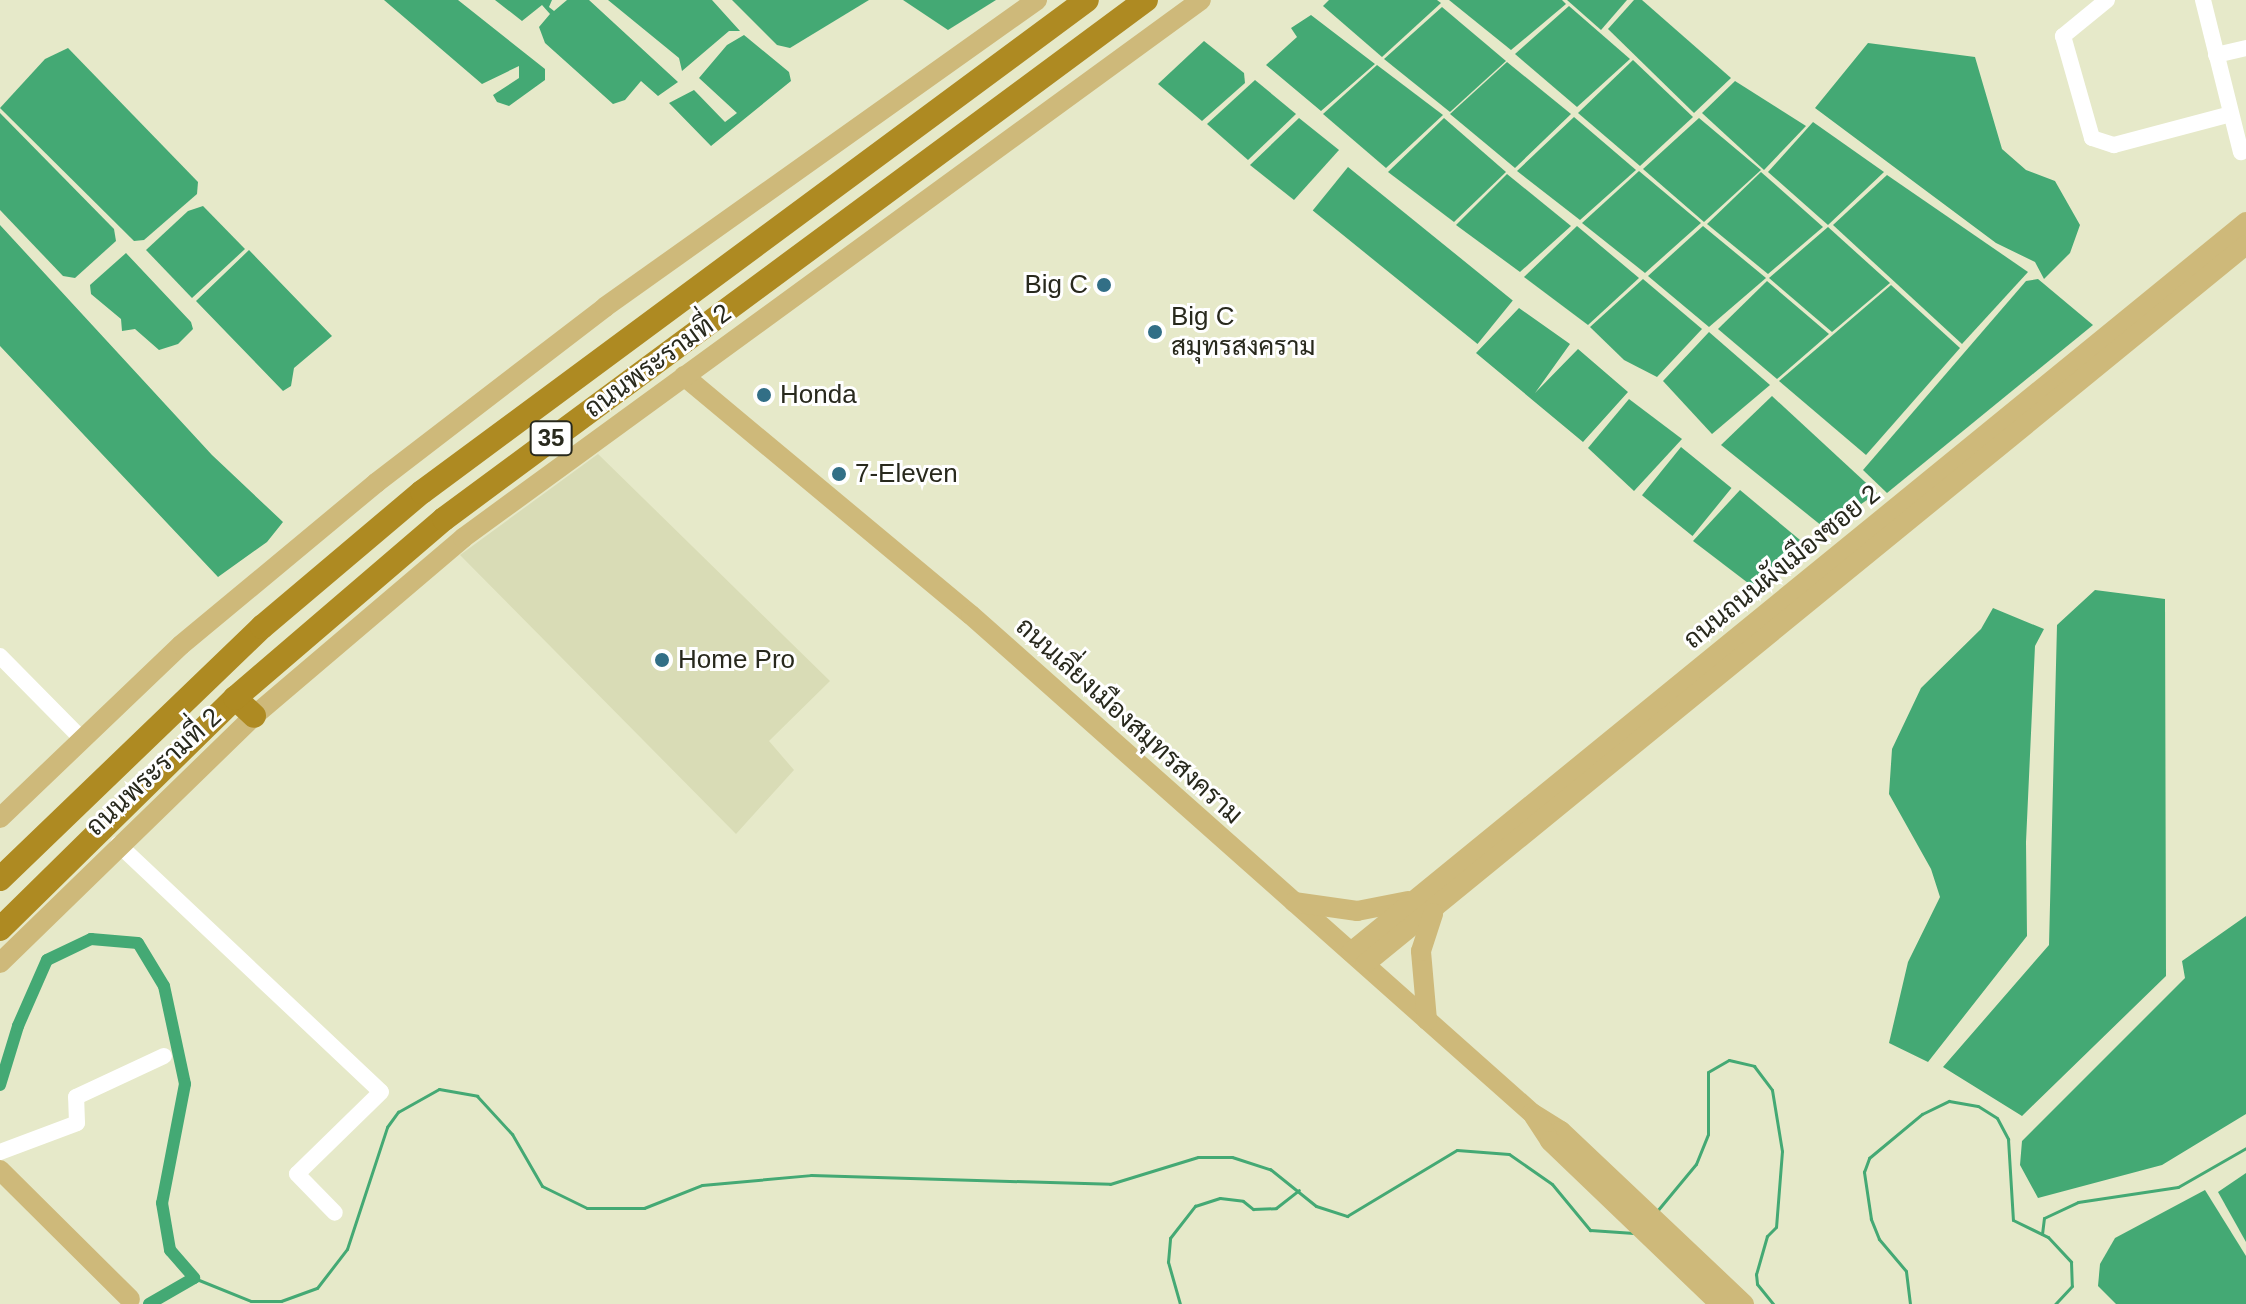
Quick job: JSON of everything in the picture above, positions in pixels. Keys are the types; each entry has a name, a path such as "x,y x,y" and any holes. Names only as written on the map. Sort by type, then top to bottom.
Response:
{"highway":[{"name":"ถนนพระรามที่ 2","path":"0,879 262,627 422,492 1087,0"},
{"name":"ถนนพระรามที่ 2","path":"0,929 235,698 444,519 1146,0"},
{"path":"235,698 254,716"}],"main road":[{"path":"0,818 192,635 376,483 605,307 1037,0"},
{"name":"ถนนพระรามที่ 2","path":"0,963 118,844 254,716 463,538 1201,0"},
{"name":"ถนนถนนผังเมืองซอย 2","path":"1358,958 2246,222"},
{"name":"ถนนถนนผังเมืองซอย 2","path":"1460,874 2246,245"},
{"name":"ถนนเลี่ยงเมืองสมุทรสงคราม","path":"684,376 971,615 1532,1113 1561,1131 1629,1207 1744,1304"},
{"path":"1294,902 1375,911 1428,901 1421,951 1427,1020"},
{"path":"0,1170 130,1299"},
{"name":"ถนนเลี่ยงเมืองสมุทรสงคราม","path":"1661,1237 1720,1304"}],"street":[{"path":"2107,0 2063,36 2092,138 2114,145 2231,114"},
{"path":"2203,0 2241,152"},
{"path":"2216,55 2246,48"},
{"path":"0,656 81,738"},
{"path":"118,844 381,1092 297,1174 335,1213"},
{"path":"0,1152 77,1123 76,1097 164,1056"}],"shaded area":[{"path":"384,0 458,0 545,69 545,80 509,106 497,102 493,95 519,78 519,66 482,84"},
{"path":"495,0 552,0 549,7 554,11 567,0 589,0 678,82 658,96 641,81 625,100 613,104 545,43 539,27 550,14 542,5 522,21"},
{"path":"608,0 712,0 740,31 729,31 682,71 679,58"},
{"path":"732,0 869,0 790,48 777,45"},
{"path":"903,0 996,0 948,30"},
{"path":"1329,0 1437,0 1441,3 1382,57 1323,6"},
{"path":"1449,0 1562,0 1566,4 1511,50"},
{"path":"1567,0 1627,0 1601,30"},
{"path":"1634,0 1642,0 1731,78 1694,113 1608,29"},
{"path":"1569,6 1630,59 1577,107 1515,54"},
{"path":"1442,7 1506,61 1450,112 1384,59"},
{"path":"1311,15 1375,64 1321,111 1266,65 1297,37 1291,28"},
{"path":"744,35 789,72 791,81 711,146 669,103 694,90 725,122 737,113 699,78 727,45"},
{"path":"1204,41 1244,73 1245,83 1202,121 1158,84"},
{"path":"1868,43 1975,57 2002,149 2026,170 2055,181 2080,225 2070,253 2044,279 2035,262 1996,243 1815,108"},
{"path":"68,48 198,182 197,194 144,240 134,241 0,108 45,59"},
{"path":"1633,60 1693,117 1640,166 1578,113"},
{"path":"1507,62 1571,114 1515,168 1450,114"},
{"path":"1377,65 1443,115 1386,168 1323,114"},
{"path":"1255,80 1296,114 1248,160 1207,124"},
{"path":"1735,81 1806,126 1764,170 1702,113"},
{"path":"0,113 114,229 116,241 75,278 63,276 0,210"},
{"path":"1574,117 1636,170 1580,220 1517,171"},
{"path":"1299,118 1339,150 1294,200 1250,165"},
{"path":"1444,118 1506,172 1454,222 1388,172"},
{"path":"1699,118 1761,170 1704,222 1643,169"},
{"path":"1813,122 1884,172 1828,225 1768,172"},
{"path":"1348,167 1513,300 1478,344 1313,211"},
{"path":"1639,171 1701,223 1645,273 1582,223"},
{"path":"1761,172 1823,227 1768,274 1707,224"},
{"path":"1507,174 1571,226 1520,272 1456,225"},
{"path":"1887,175 2028,272 1962,344 1833,225"},
{"path":"203,206 245,249 192,298 146,250 188,211"},
{"path":"0,225 212,455 283,522 267,542 218,577 0,346"},
{"path":"1577,226 1639,278 1588,325 1524,277"},
{"path":"1703,226 1766,278 1709,327 1648,276"},
{"path":"1828,227 1890,283 1832,332 1769,278"},
{"path":"249,250 332,336 294,368 291,386 283,391 196,301"},
{"path":"126,253 191,322 193,329 178,344 159,350 135,329 122,331 121,319 91,294 90,285"},
{"path":"1643,279 1702,329 1657,377 1624,360 1590,327"},
{"path":"2038,279 2093,325 1887,493 1863,470 2026,281"},
{"path":"1767,281 1829,334 1777,379 1718,329"},
{"path":"1891,285 1960,348 1866,455 1779,381"},
{"path":"1519,308 1570,344 1535,393 1578,349 1628,392 1583,442 1476,353"},
{"path":"1709,332 1770,385 1712,434 1663,381"},
{"path":"1772,396 1877,493 1831,525 1822,526 1721,445"},
{"path":"1629,399 1682,439 1634,491 1588,448"},
{"path":"1681,447 1732,488 1692,536 1642,495"},
{"path":"598,454 830,681 769,741 794,770 736,834 460,555"},
{"path":"1740,490 1800,540 1752,586 1693,541"},
{"path":"2095,590 2165,599 2166,976 2022,1116 1943,1067 2049,945 2057,625"},
{"path":"1993,608 2044,629 2035,646 2026,842 2027,936 1928,1062 1889,1043 1908,962 1940,897 1931,869 1889,794 1892,749 1921,688 1981,629"},
{"path":"2246,916 2246,1114 2162,1165 2038,1198 2020,1165 2022,1141 2185,978 2182,961"},
{"path":"2246,1173 2246,1242 2218,1192"},
{"path":"2205,1190 2246,1256 2246,1304 2116,1304 2098,1286 2100,1264 2115,1238"}],"waterway":[{"path":"0,1085 18,1026 47,960 91,939 138,943 164,986 185,1084 162,1203 170,1250 194,1278 149,1304"},
{"path":"1657,1211 1696,1164 1708,1134 1708,1072 1729,1060 1754,1066 1772,1090 1782,1151 1776,1227 1767,1236 1756,1274 1757,1284 1773,1304"},
{"path":"194,1278 251,1301 281,1301 317,1288 347,1249 387,1127 398,1112 439,1089 477,1096 512,1134 542,1186 587,1208 644,1208 702,1185 811,1175 1110,1184 1198,1157 1232,1157 1270,1169 1316,1206 1347,1216 1457,1150 1509,1154 1552,1184 1590,1230 1634,1233"},
{"path":"1910,1304 1906,1271 1879,1239 1871,1219 1864,1172 1869,1158 1922,1114 1949,1101 1978,1106 1997,1118 2008,1139 2013,1220 2048,1237 2071,1262 2072,1286 2055,1304"},
{"path":"2042,1234 2044,1218 2078,1202 2178,1187 2246,1148"},
{"path":"1180,1304 1168,1262 1170,1238 1195,1206 1220,1198 1243,1201 1253,1209 1276,1208 1299,1190"}],"place":[{"name":"Big C","path":"1104,285"},
{"name":"Big C สมุทรสงคราม","path":"1155,332"},
{"name":"Honda","path":"764,395"},
{"name":"7-Eleven","path":"839,474"},
{"name":"Home Pro","path":"662,660"}]}
